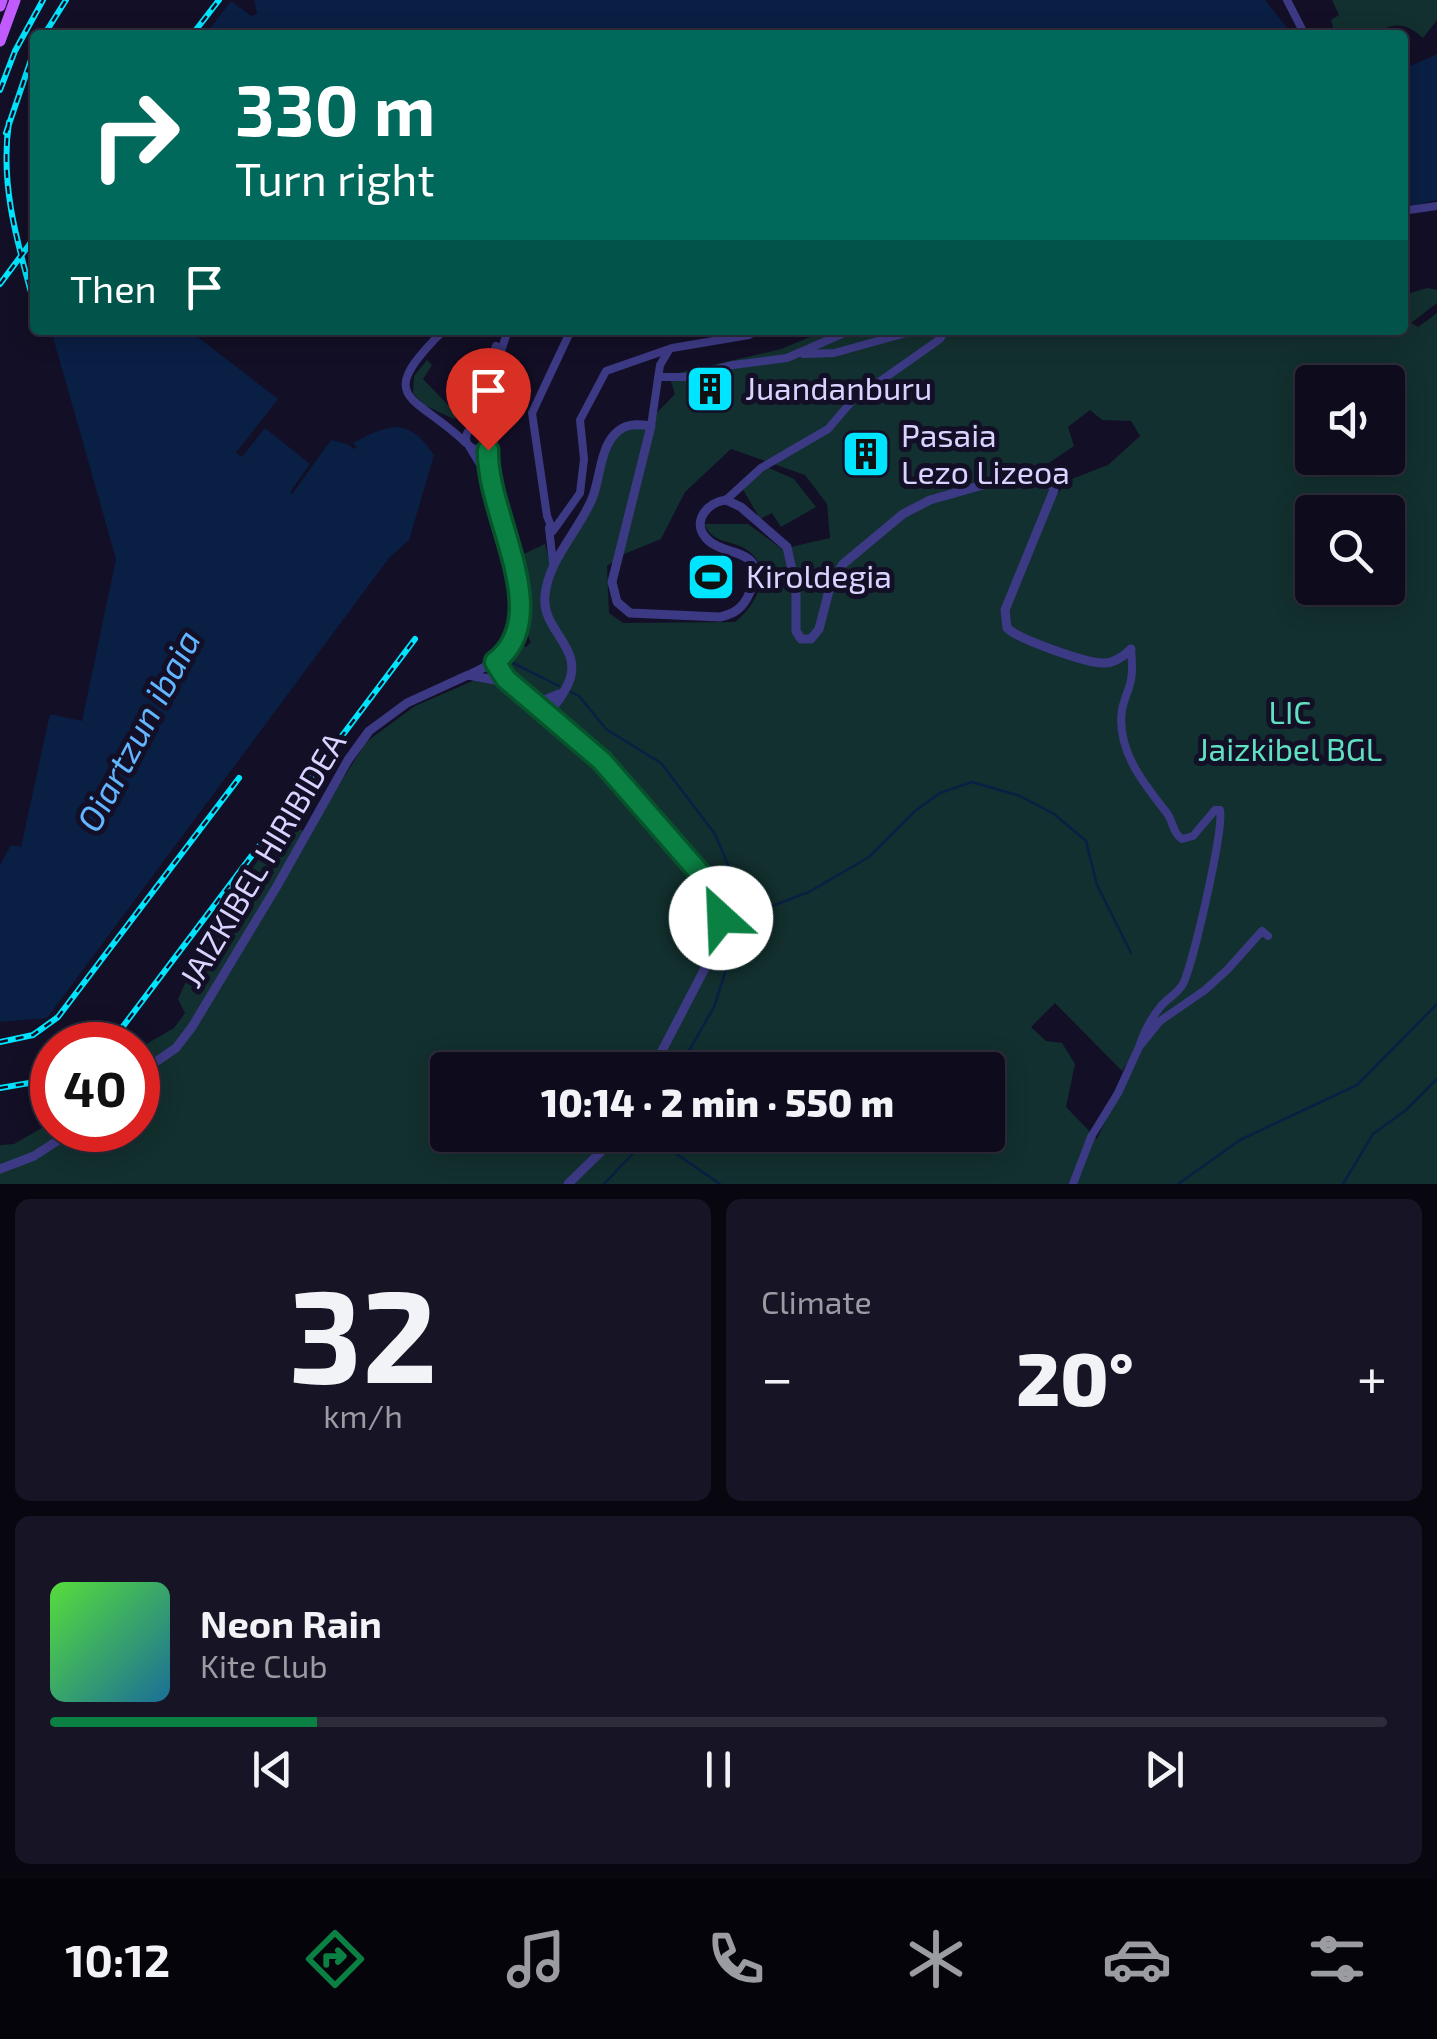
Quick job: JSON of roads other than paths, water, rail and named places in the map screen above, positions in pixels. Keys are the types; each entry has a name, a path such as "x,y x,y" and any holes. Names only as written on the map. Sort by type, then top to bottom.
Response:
{"main road":[{"path":"0,41 15,0"}],"street":[{"path":"1287,0 1302,30"},
{"path":"1408,210 1437,206"},
{"path":"439,335 410,367 404,388 409,400 468,445 488,477 512,554 521,608 515,640 490,669 602,761 705,879 720,911 716,948 661,1052"},
{"path":"468,445 488,366 505,335"},
{"path":"488,477 488,390 506,335"},
{"path":"551,716 572,672 571,653 550,621 544,603 552,570 551,529 532,413 569,335"},
{"path":"551,529 580,493 584,459 580,420 601,377 612,368 672,348 744,335"},
{"path":"799,354 841,335"},
{"path":"658,377 686,377 799,354 834,353 899,335"},
{"path":"672,348 663,356 651,426 613,572 614,591 621,607 635,615 720,617 744,605 754,583 752,563 738,551 708,541 700,519 706,509 726,500 761,468 834,424 852,400 942,335"},
{"path":"441,422 473,428 488,436"},
{"path":"552,570 591,501 612,437 631,425 651,426"},
{"path":"468,445 480,448 488,436"},
{"path":"726,500 741,507 787,547 796,588 796,631 806,640 816,636 832,583 844,564 903,514 930,500 1039,469 1050,478 1054,490 1005,610 1007,628 1023,640 1100,663 1121,658 1132,649"},
{"path":"1072,1184 1091,1137 1118,1093 1156,1013 1185,978 1217,858 1222,819 1220,810 1215,810 1193,836 1182,839 1146,791 1130,756 1122,725 1131,680 1132,649"},
{"path":"494,662 529,700 556,700"},
{"name":"JAIZKIBEL HIRIBIDEA","path":"160,1059 176,1048 192,1028 362,738 407,702 494,662"},
{"path":"468,675 501,681"},
{"path":"1139,1047 1160,1021 1205,990 1262,931 1268,936"},
{"path":"0,1170 40,1152"},
{"path":"568,1184 601,1152"}],"water":[{"path":"254,0 1265,0 1289,30 209,30 231,1 251,16 257,14"},
{"path":"1437,54 1437,200 1408,207 1408,66"},
{"name":"Oiartzun ibaia","path":"52,335 195,335 278,399 236,453 242,457 265,428 310,464 292,494 331,440 354,449 357,447 353,443 366,436 397,427 415,434 434,455 409,540 389,558 47,1018 0,1022 0,865 11,845 21,847 50,714 82,721 116,559"}],"waterway":[{"path":"507,660 559,686"},
{"path":"571,692 579,696 606,729 661,763 715,834 746,908 714,1007 688,1052"},
{"path":"746,908 769,907 809,892 869,857 915,811 940,793 972,782 1020,796 1054,814 1086,841 1097,885 1131,953"},
{"path":"1178,1184 1240,1140 1357,1085 1437,1004"},
{"path":"1343,1184 1373,1134 1406,1110 1437,1079"},
{"path":"604,1184 634,1152"},
{"path":"674,1152 720,1184"}],"railway":[{"path":"0,90 15,51 43,0"},
{"path":"47,30 66,0"},
{"path":"196,30 219,0"},
{"path":"6,133 30,63"},
{"path":"9,122 8,188 30,288"},
{"path":"0,284 30,244"},
{"path":"126,1022 415,639"},
{"path":"0,1042 33,1035 58,1017 239,778"},
{"path":"0,1088 30,1083"}],"place":[{"name":"Juandanburu","path":"710,389"},
{"name":"Pasaia Lezo Lizeoa","path":"866,454"},
{"name":"Kiroldegia","path":"711,577"}],"park label":[{"name":"LIC Jaizkibel BGL","path":"1290,732"}]}
